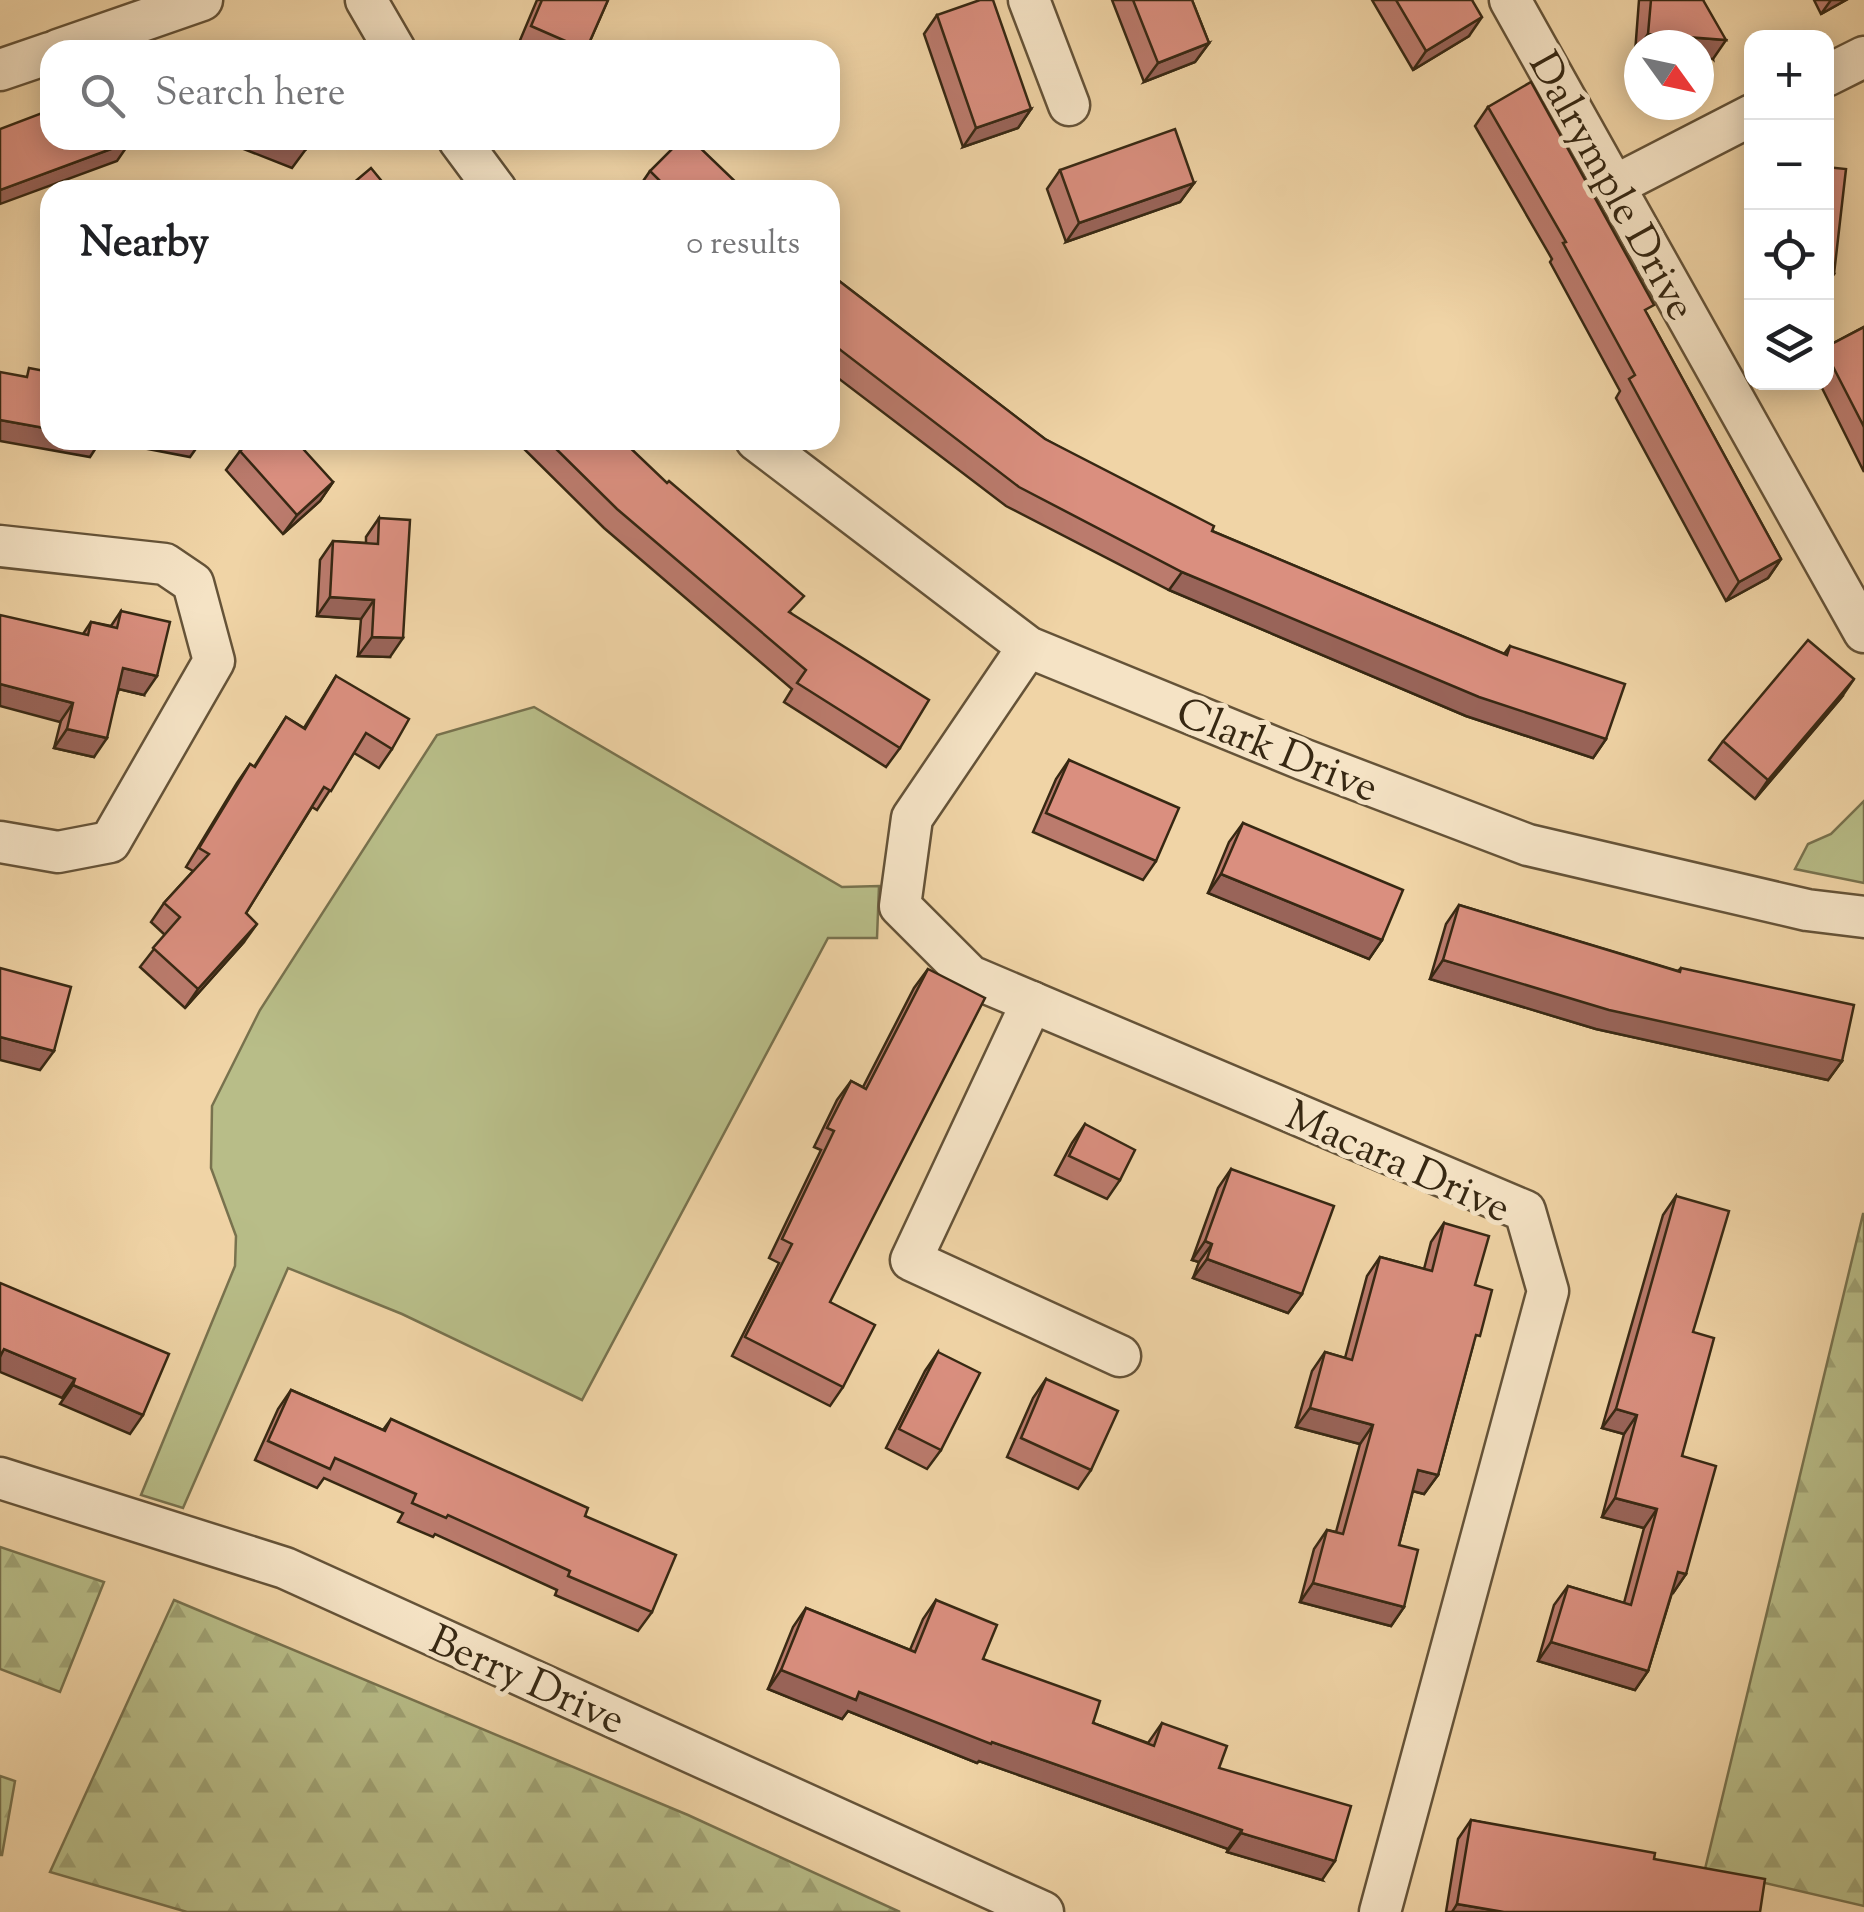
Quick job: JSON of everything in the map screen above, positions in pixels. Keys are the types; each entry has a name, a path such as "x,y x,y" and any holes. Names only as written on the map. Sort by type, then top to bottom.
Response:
{"street":[{"path":"87,40 202,0"},
{"path":"366,0 388,40"},
{"path":"1030,0 1069,104"},
{"name":"Dalrymple Drive","path":"1510,0 1864,632"},
{"path":"0,70 40,56"},
{"path":"1834,72 1864,57"},
{"path":"1614,186 1744,119"},
{"path":"466,150 489,180"},
{"name":"Clark Drive","path":"769,450 1028,647 1302,759 1528,845 1807,910 1864,917"},
{"path":"0,546 165,564 193,583 214,661 110,842 58,852 0,842"},
{"name":"Macara Drive","path":"1028,647 912,818 900,906 970,976 1525,1211 1548,1291 1380,1912"},
{"path":"1032,1002 911,1260 1120,1356"},
{"name":"Berry Drive","path":"0,1478 285,1568 1043,1912"}],"green space":[{"path":"534,707 842,887 879,886 877,938 828,938 582,1400 402,1314 288,1268 183,1508 141,1495 235,1266 236,1236 211,1168 212,1106 260,1010 437,735"},
{"path":"1864,801 1864,883 1795,869 1808,844 1831,834"},
{"path":"1864,1214 1864,1906 1705,1869"},
{"path":"0,1547 104,1582 60,1692 0,1669"},
{"path":"174,1600 688,1815 900,1912 187,1912 50,1872"},
{"path":"0,1776 15,1781 2,1855 0,1855"}],"building":[{"path":"542,0 608,0 590,40 563,40 531,26"},
{"path":"980,0 993,0 1031,109 976,128 937,15"},
{"path":"1133,0 1192,0 1209,43 1158,63"},
{"path":"1396,0 1472,0 1482,17 1426,51"},
{"path":"1651,0 1703,0 1726,40 1714,39 1714,30 1648,30"},
{"path":"1531,82 1654,305 1645,310 1781,559 1739,582 1629,379 1635,375 1563,243 1566,242 1488,107"},
{"path":"40,114 40,150 108,150 0,190 0,129"},
{"path":"1175,129 1194,183 1079,223 1060,170"},
{"path":"671,150 702,150 734,180 659,180 650,171"},
{"path":"371,168 381,180 357,180"},
{"path":"1834,168 1846,169 1834,274"},
{"path":"840,282 1045,439 1214,526 1212,531 1507,655 1510,646 1625,684 1606,739 1479,697 1182,572 1019,487 840,350"},
{"path":"1864,327 1864,427 1834,369 1834,343"},
{"path":"29,368 40,370 40,427 0,420 0,372 27,377"},
{"path":"304,450 333,482 297,515 240,451"},
{"path":"557,450 632,450 804,596 789,612 929,700 900,748 797,683 806,670 617,509"},
{"path":"379,518 410,520 403,638 372,637 374,600 330,597 333,541 378,544"},
{"path":"121,611 170,622 157,676 123,668 107,738 67,729 73,703 0,684 0,615 88,635 91,622 117,628"},
{"path":"1808,640 1854,679 1768,780 1723,741"},
{"path":"336,676 409,719 392,749 366,733 331,791 324,787 246,913 257,924 198,989 153,948 180,917 164,903 209,854 199,848 250,764 255,767 286,717 305,729"},
{"path":"1069,760 1179,808 1156,861 1046,813"},
{"path":"1243,823 1403,890 1382,940 1221,874"},
{"path":"1459,905 1680,972 1681,968 1854,1005 1842,1061 1609,1010 1443,960"},
{"path":"0,968 71,987 54,1051 0,1037"},
{"path":"928,969 985,998 830,1302 875,1325 843,1387 745,1337 792,1244 782,1239 834,1131 827,1128 851,1081 866,1089"},
{"path":"1085,1124 1135,1150 1120,1180 1069,1156"},
{"path":"1231,1169 1334,1206 1302,1294 1207,1259 1212,1244 1205,1241"},
{"path":"1676,1196 1729,1211 1693,1332 1714,1338 1682,1456 1716,1466 1686,1574 1678,1572 1648,1671 1551,1642 1568,1586 1631,1605 1657,1509 1615,1498 1637,1415 1616,1409"},
{"path":"1444,1223 1489,1236 1475,1285 1492,1290 1438,1475 1418,1470 1399,1545 1418,1550 1404,1607 1313,1583 1327,1530 1343,1534 1373,1425 1310,1408 1325,1352 1352,1360 1380,1257 1432,1271"},
{"path":"0,1283 169,1354 143,1415 73,1385 75,1379 4,1349 0,1357"},
{"path":"938,1352 980,1373 941,1450 899,1429"},
{"path":"1046,1379 1118,1411 1091,1470 1021,1438"},
{"path":"291,1390 385,1431 391,1419 588,1508 585,1516 676,1555 652,1612 568,1576 570,1571 448,1515 446,1518 412,1503 416,1494 335,1458 330,1469 268,1441"},
{"path":"936,1600 997,1625 983,1659 1100,1701 1093,1723 1154,1746 1162,1723 1227,1746 1219,1768 1351,1806 1335,1861 1241,1833 1242,1830 991,1744 859,1692 856,1700 781,1670 806,1608 915,1652"},
{"path":"1471,1820 1655,1853 1654,1859 1765,1879 1760,1912 1504,1912 1457,1904"}]}
